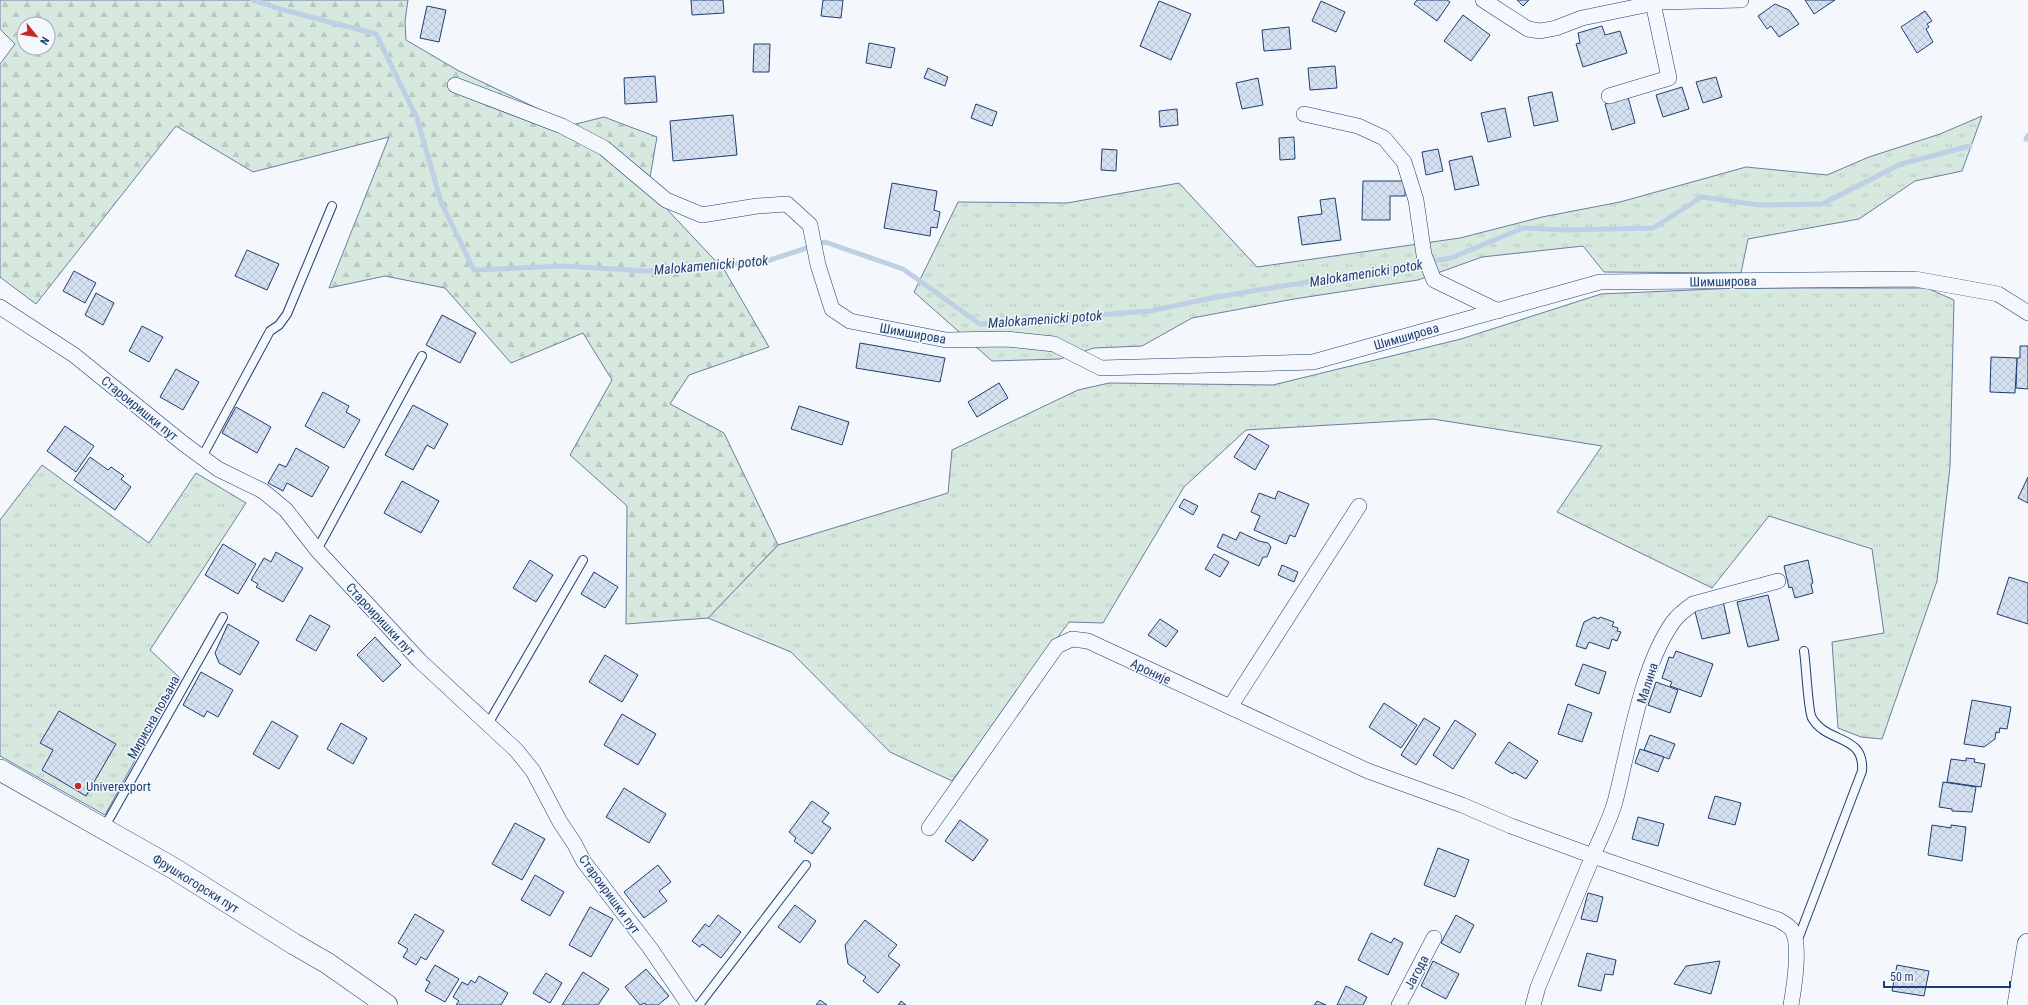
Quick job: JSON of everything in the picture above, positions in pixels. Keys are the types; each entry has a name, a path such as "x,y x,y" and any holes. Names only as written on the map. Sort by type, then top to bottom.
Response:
{"street":[{"path":"1483,0 1528,29 1540,31 1556,28 1582,18 1653,4 1674,1 1741,0"},
{"path":"1609,96 1670,78 1653,4"},
{"name":"Шимширова","path":"455,85 562,126 604,148 666,200 702,216 757,206 787,204 810,225 818,265 832,309 850,321 946,340 1007,338 1054,344 1101,368 1313,362 1600,282 1915,279 1998,294 2028,313"},
{"path":"1304,114 1358,126 1384,138 1404,162 1416,200 1424,255 1434,280 1498,310"},
{"name":"Староиришки пут","path":"0,307 74,355 218,469 263,491 286,510 317,550 420,661 516,750 533,771 560,822 574,843 584,862 650,948 689,1005"},
{"path":"1230,707 1359,506"},
{"name":"Малина","path":"1532,1005 1538,987 1614,804 1649,673 1660,645 1673,622 1682,612 1693,604 1778,581"},
{"name":"Ароније","path":"929,828 1057,646 1077,639 1088,641 1368,771 1462,805 1511,826 1593,856"},
{"name":"Фрушкогорски пут","path":"0,770 173,868 327,963 387,1005"},
{"path":"1593,856 1779,920 1792,930 1796,947 1796,968 1791,1005"},
{"name":"Јагода","path":"1399,1005 1434,938"},
{"path":"2018,1005 2028,944"}],"lane":[{"path":"202,457 270,331 279,324 287,314 332,206"},
{"path":"317,550 422,356"},
{"path":"488,724 583,560"},
{"name":"Мирисна пољана","path":"104,829 223,617"},
{"path":"1796,947 1862,771 1863,761 1859,751 1846,742 1821,730 1811,717 1804,651"},
{"path":"700,1005 806,866"}],"green space":[{"path":"0,0 408,0 405,21 406,40 459,71 572,125 604,117 657,137 648,189 725,271 769,347 689,375 670,404 724,433 778,545 708,618 626,624 627,506 570,455 612,380 583,333 511,363 445,288 385,276 329,288 389,137 253,172 176,126 36,304 0,277 0,64 15,44 0,29"},
{"path":"1982,116 1962,171 1915,181 1859,219 1748,239 1741,273 1604,272 1583,246 1482,257 1418,280 1294,299 1192,318 1142,346 1094,348 1060,359 992,361 914,292 958,202 1067,203 1179,183 1257,267 1460,238 1542,217 1620,202 1746,167 1827,175 1869,157 1940,134"},
{"path":"1737,288 1927,288 1954,300 1950,467 1937,581 1882,739 1861,737 1838,728 1832,642 1884,633 1872,549 1769,516 1712,588 1557,512 1602,446 1433,419 1246,430 1184,487 1103,623 1069,622 952,781 890,752 791,652 708,618 778,545 948,493 952,450 1078,390 1109,383 1273,385 1461,339 1601,294"},
{"path":"42,465 149,543 196,473 246,503 150,650 180,678 105,815 0,756 0,520"}],"building":[{"path":"691,0 723,0 724,13 692,15"},
{"path":"823,0 843,0 841,18 821,16"},
{"path":"1417,0 1447,0 1450,2 1437,21 1414,4"},
{"path":"1517,0 1529,0 1523,6"},
{"path":"1805,0 1835,0 1814,14"},
{"path":"1159,1 1191,14 1171,60 1140,46"},
{"path":"1321,1 1345,12 1336,32 1312,21"},
{"path":"1775,4 1789,10 1799,24 1779,37 1771,26 1767,29 1758,16"},
{"path":"427,6 446,10 439,42 420,38"},
{"path":"1925,11 1932,21 1927,24 1929,27 1926,29 1933,42 1917,53 1901,27"},
{"path":"1463,15 1490,35 1471,61 1444,41"},
{"path":"1602,26 1605,35 1620,31 1627,53 1583,67 1576,44 1580,43 1578,33"},
{"path":"1289,27 1291,49 1264,51 1262,30"},
{"path":"869,43 895,48 891,68 866,63"},
{"path":"754,44 770,44 769,72 753,72"},
{"path":"1335,66 1337,88 1310,90 1308,68"},
{"path":"928,68 948,77 945,86 924,78"},
{"path":"655,76 657,102 625,104 624,78"},
{"path":"1716,77 1722,97 1703,103 1696,82"},
{"path":"1258,78 1263,105 1242,109 1236,83"},
{"path":"1682,87 1689,109 1663,117 1656,95"},
{"path":"1552,92 1558,121 1534,126 1528,97"},
{"path":"1628,97 1635,123 1612,130 1605,104"},
{"path":"976,104 997,112 992,126 971,118"},
{"path":"1505,108 1511,137 1488,142 1481,113"},
{"path":"1177,109 1178,125 1160,127 1159,111"},
{"path":"733,115 737,155 673,161 670,121"},
{"path":"1294,137 1295,159 1280,160 1279,138"},
{"path":"1102,149 1117,150 1116,171 1101,170"},
{"path":"1438,149 1443,171 1426,175 1422,152"},
{"path":"1472,156 1479,185 1455,190 1449,161"},
{"path":"1363,181 1405,181 1405,196 1390,196 1390,220 1362,220"},
{"path":"892,183 937,191 934,210 940,212 937,228 931,227 930,236 884,228"},
{"path":"1335,198 1341,240 1302,245 1298,217 1322,214 1320,200"},
{"path":"247,250 279,264 267,290 235,276"},
{"path":"74,271 96,283 85,303 63,291"},
{"path":"96,293 114,303 103,325 85,315"},
{"path":"442,315 476,333 460,363 426,345"},
{"path":"142,326 163,337 149,362 129,351"},
{"path":"860,343 945,358 940,382 856,368"},
{"path":"2020,346 2028,346 2028,389 2016,388 2017,358 2020,358"},
{"path":"1991,357 2017,358 2015,393 1990,392"},
{"path":"176,369 199,382 183,410 160,397"},
{"path":"999,383 1008,398 977,417 968,402"},
{"path":"323,392 349,406 346,412 360,420 344,448 305,426"},
{"path":"413,405 448,424 434,449 427,445 413,470 385,455"},
{"path":"799,406 849,422 842,445 791,429"},
{"path":"236,407 271,427 257,453 222,433"},
{"path":"65,426 94,446 76,472 47,451"},
{"path":"1249,434 1269,446 1255,470 1234,457"},
{"path":"296,448 329,467 312,497 287,483 283,491 268,483 279,464 286,467"},
{"path":"90,457 108,470 111,467 124,476 121,479 131,487 115,510 74,480"},
{"path":"2028,477 2028,503 2018,498"},
{"path":"402,481 439,501 421,533 384,513"},
{"path":"1278,491 1309,504 1295,537 1290,535 1286,544 1254,530 1260,516 1251,512 1259,493 1275,499"},
{"path":"1184,499 1198,506 1193,515 1179,507"},
{"path":"1240,532 1259,541 1268,543 1271,547 1267,557 1263,557 1259,566 1217,547 1223,534 1236,540"},
{"path":"223,544 256,564 238,594 205,575"},
{"path":"276,552 303,568 283,602 256,587 258,584 251,580 264,558 271,562"},
{"path":"1214,554 1229,562 1220,577 1205,569"},
{"path":"530,560 553,575 536,602 513,588"},
{"path":"1808,560 1813,583 1811,584 1813,593 1795,598 1792,587 1789,588 1784,566"},
{"path":"1282,565 1298,572 1294,582 1278,575"},
{"path":"594,572 618,587 605,608 581,594"},
{"path":"2009,577 2028,583 2028,624 1997,614"},
{"path":"1768,595 1779,640 1748,647 1737,602"},
{"path":"1723,601 1730,633 1702,639 1694,608"},
{"path":"310,615 330,626 316,651 296,640"},
{"path":"1594,617 1599,619 1600,617 1614,622 1612,626 1618,628 1617,631 1621,632 1617,641 1612,639 1609,649 1589,642 1586,649 1576,646 1584,622"},
{"path":"1160,619 1178,631 1166,647 1148,635"},
{"path":"228,624 259,642 240,675 219,663 215,653"},
{"path":"375,637 401,665 383,682 357,655"},
{"path":"1676,651 1713,664 1701,697 1670,686 1672,682 1662,678 1669,657 1673,658"},
{"path":"605,655 638,675 622,702 589,682"},
{"path":"1583,664 1606,672 1599,694 1575,685"},
{"path":"201,672 233,690 218,717 207,711 204,717 183,705"},
{"path":"1656,682 1678,690 1670,713 1648,705"},
{"path":"1972,700 2011,707 2007,729 2000,728 1999,733 1996,732 1995,739 1984,747 1964,744"},
{"path":"1384,703 1417,725 1401,748 1369,727"},
{"path":"1568,704 1592,713 1582,742 1558,734"},
{"path":"59,711 116,744 86,796 42,770 53,750 40,743"},
{"path":"622,714 656,734 638,765 604,745"},
{"path":"1424,718 1440,728 1416,765 1401,755"},
{"path":"1455,720 1476,734 1453,769 1433,755"},
{"path":"272,721 298,736 279,769 253,754"},
{"path":"341,723 367,738 353,764 327,749"},
{"path":"1650,735 1675,744 1669,759 1644,750"},
{"path":"1509,742 1538,761 1526,779 1514,772 1513,774 1495,763"},
{"path":"1640,749 1664,757 1658,772 1635,763"},
{"path":"1966,758 1975,759 1974,762 1985,764 1981,787 1947,782 1951,759 1966,761"},
{"path":"1943,782 1976,787 1972,812 1952,811 1952,809 1939,807"},
{"path":"624,788 666,814 649,843 606,817"},
{"path":"1715,796 1741,803 1735,825 1708,818"},
{"path":"812,801 829,813 822,822 831,828 812,854 794,841 796,838 789,832"},
{"path":"1638,817 1664,824 1658,846 1632,839"},
{"path":"960,820 988,840 973,861 945,841"},
{"path":"515,823 545,839 522,880 492,864"},
{"path":"1932,825 1951,828 1951,825 1966,827 1962,861 1928,855"},
{"path":"1438,848 1469,860 1455,897 1424,885"},
{"path":"658,865 671,882 659,891 667,901 644,918 624,892"},
{"path":"535,875 564,892 550,916 521,900"},
{"path":"1588,893 1603,897 1597,922 1581,919"},
{"path":"795,905 816,921 800,943 778,927"},
{"path":"590,907 613,919 591,957 569,945"},
{"path":"415,914 444,931 426,960 421,957 416,965 403,957 408,949 398,943"},
{"path":"718,915 741,932 721,958 702,944 700,947 692,941 705,924 709,927"},
{"path":"1456,915 1474,925 1460,953 1441,943"},
{"path":"865,920 897,945 888,956 900,965 878,993 863,981 866,977 848,964 845,945"},
{"path":"1371,933 1391,943 1394,938 1403,943 1388,975 1358,960"},
{"path":"1587,953 1616,960 1613,975 1605,974 1601,991 1578,986"},
{"path":"1433,961 1459,974 1446,999 1421,986"},
{"path":"1720,961 1711,994 1674,984 1686,966"},
{"path":"435,965 459,979 445,1002 425,991 430,982 426,980"},
{"path":"1897,965 1929,971 1924,996 1892,991"},
{"path":"646,969 669,996 658,1005 646,1005 645,1003 640,1005 625,987"},
{"path":"583,972 609,989 598,1005 562,1005"},
{"path":"546,973 562,983 550,1003 533,993"},
{"path":"479,976 508,993 501,1005 456,1005 459,1001 453,997 462,982 468,985 471,980 475,983"},
{"path":"1346,986 1367,997 1363,1005 1337,1005"},
{"path":"820,1000 827,1005 816,1005"},
{"path":"901,1001 906,1005 898,1005"},
{"path":"1317,1001 1326,1005 1314,1005"}],"waterway":[{"name":"Malokamenicki potok","path":"253,0 280,9 376,34 417,118 441,202 474,270 563,266 648,271 767,261 825,242 903,269 980,324 1150,311 1217,297 1451,258 1523,228 1565,230 1653,228 1702,197 1758,205 1822,204 1901,164 1970,146"}],"place":[{"name":"Univerexport","path":"78,786"}]}
